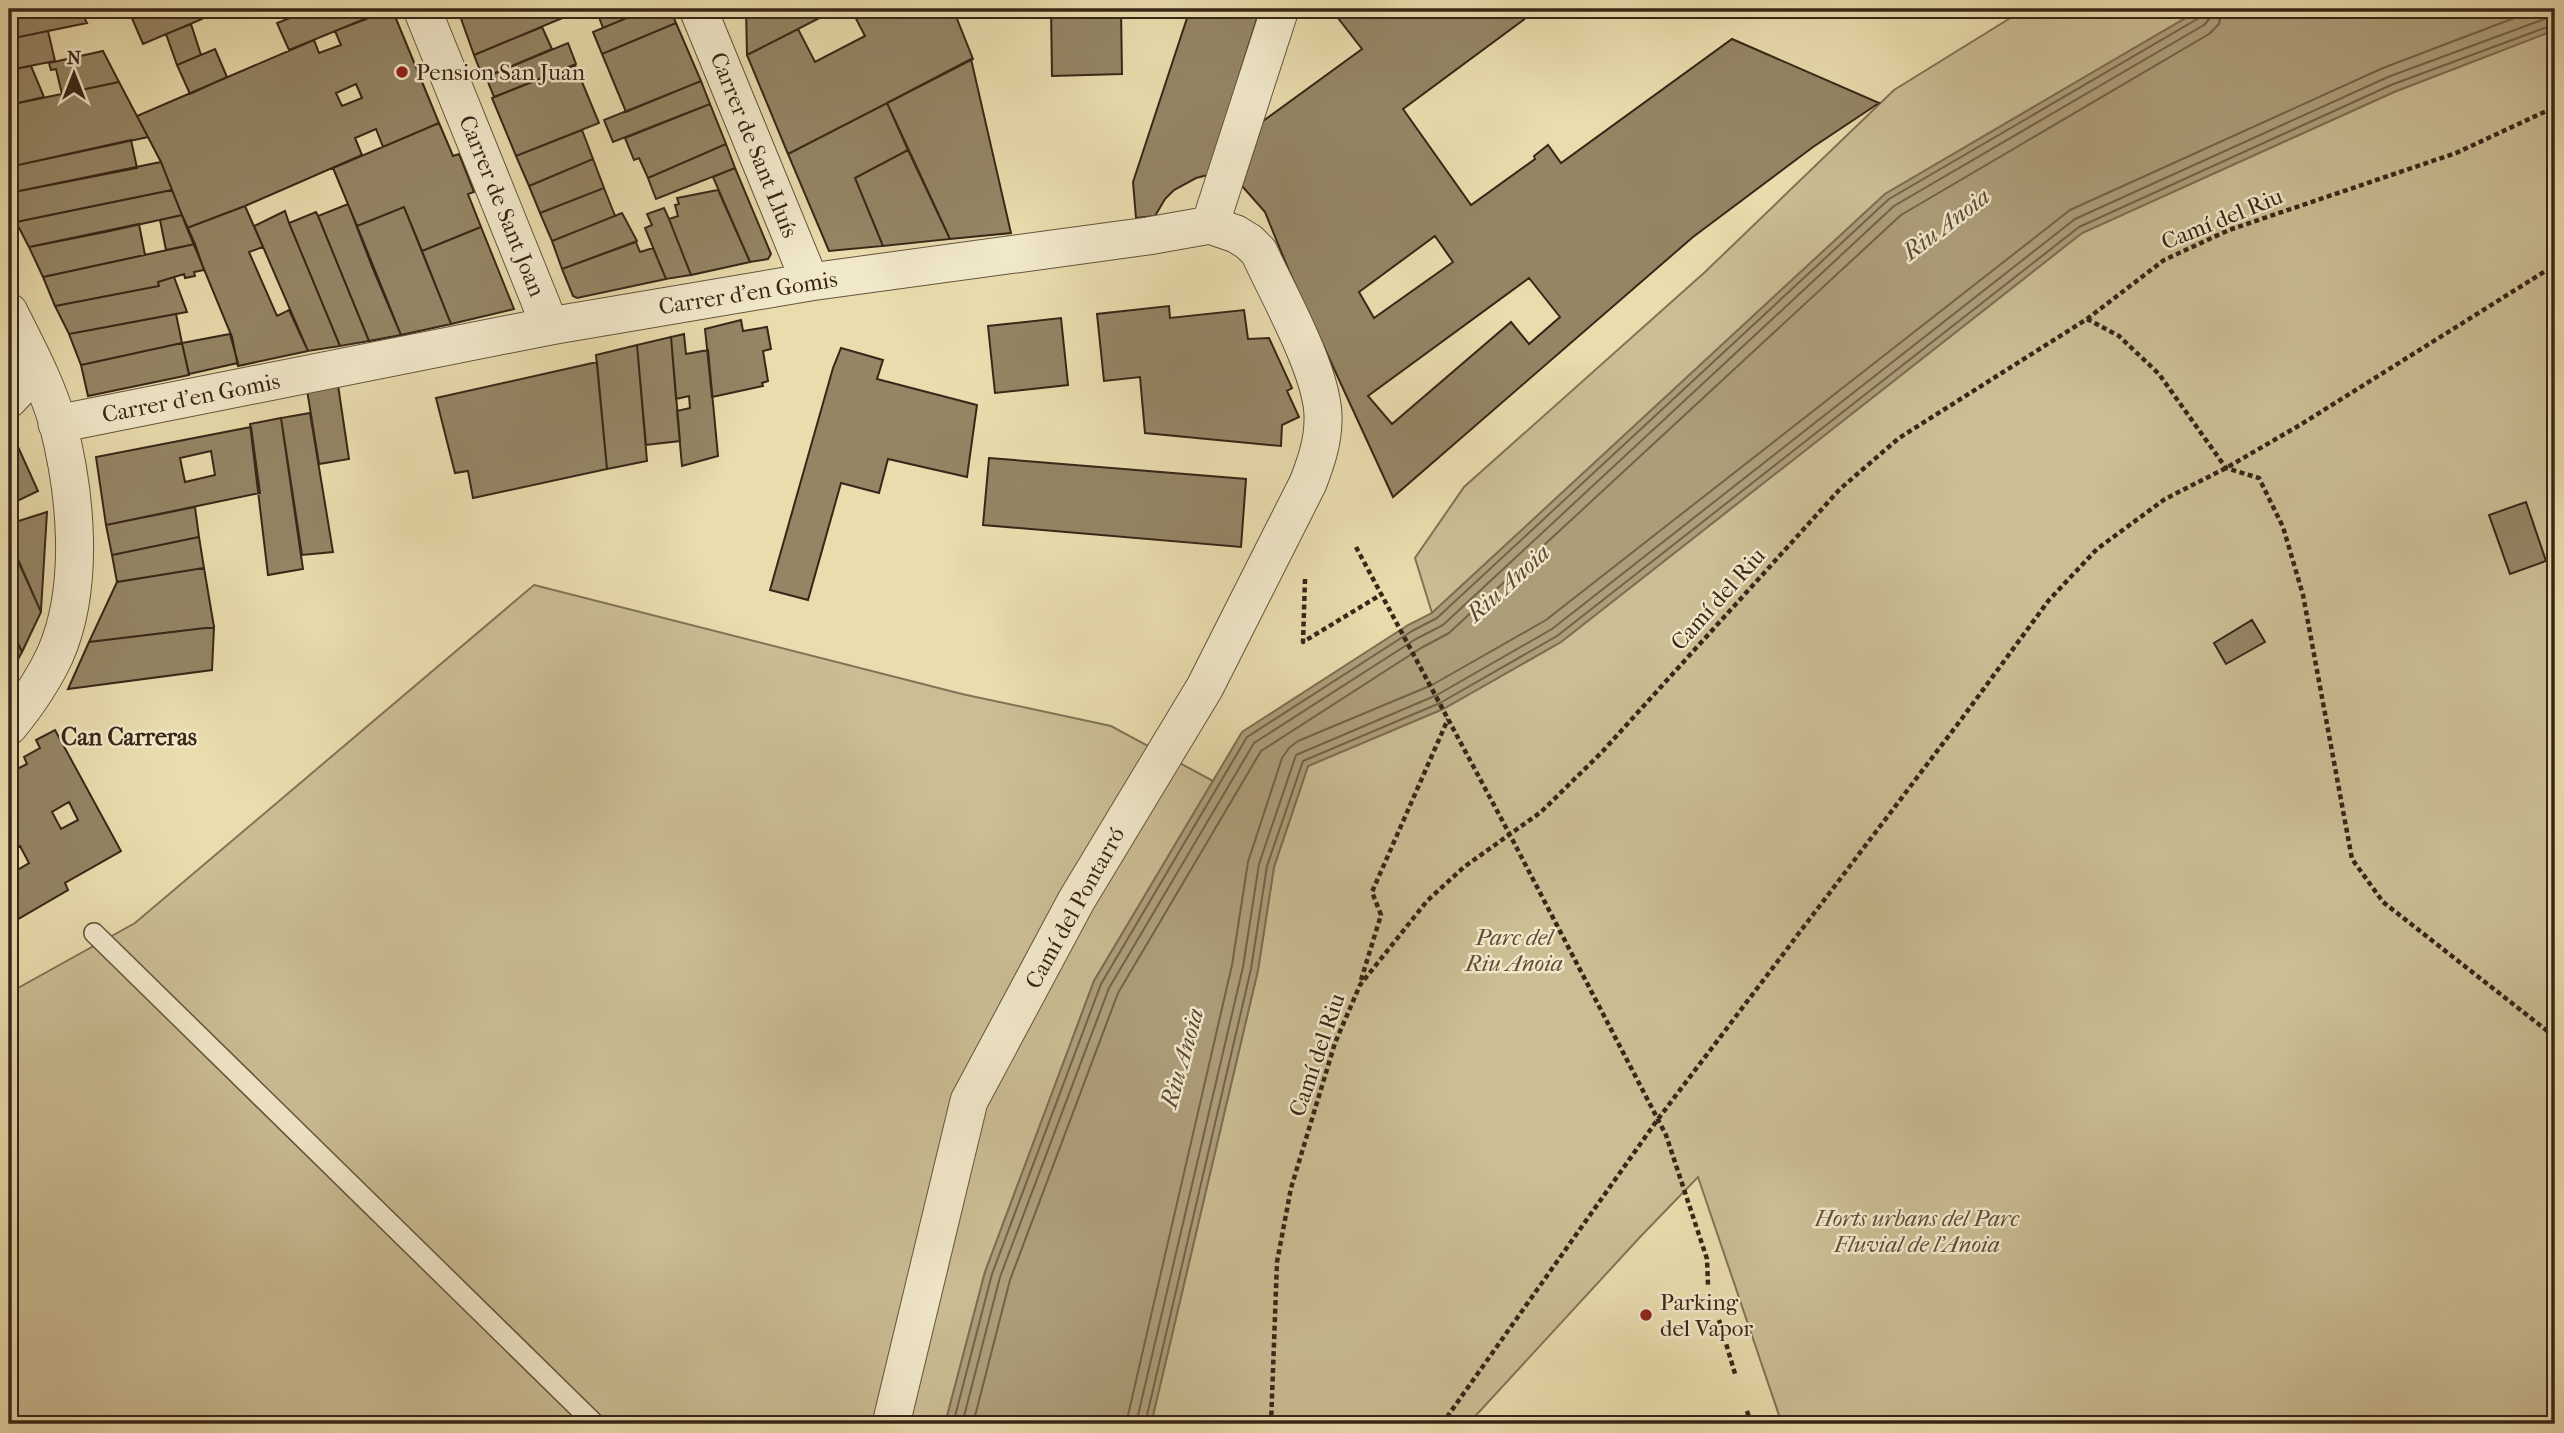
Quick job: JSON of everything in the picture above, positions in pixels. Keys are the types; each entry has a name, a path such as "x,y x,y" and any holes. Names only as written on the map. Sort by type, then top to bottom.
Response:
{"street":[{"name":"Carrer de Sant Joan","path":"422,9 550,326"},
{"name":"Carrer de Sant Lluís","path":"698,9 810,282"},
{"path":"1210,225 1280,9"},
{"name":"Carrer d'en Gomis","path":"57,424 550,326 810,282 1149,236 1210,225"},
{"name":"Camí del Pontarró","path":"891,1424 969,1101 1076,901 1205,687 1308,483 1319,455 1324,417 1317,379 1259,252 1236,234 1210,225"},
{"path":"9,312 37,369 57,424 71,501 75,542 71,601 55,654 29,702 9,726"},
{"path":"9,398 37,369"}],"lane":[{"path":"94,933 596,1424"}],"path":[{"name":"Camí del Riu","path":"1271,1424 1277,1262 1291,1188 1335,1043 1360,985 1427,901 1464,867 1541,812 1602,752 1840,489 1899,438 2087,319 2164,260 2229,230 2456,153 2555,107"},
{"path":"1442,1424 1658,1119 2049,600 2097,549 2165,499 2226,468 2300,425 2555,265"},
{"path":"2087,319 2119,336 2159,374 2226,468 2259,478 2283,527 2302,595 2352,859 2383,902 2555,1037"},
{"path":"1356,547 1666,1135 1707,1259 1708,1285"},
{"path":"1305,573 1303,642 1382,594"},
{"path":"1360,985 1381,915 1372,892 1448,718"},
{"path":"1719,1320 1736,1377"},
{"path":"1747,1411 1751,1424"}],"green space":[{"path":"2025,9 2201,9 1885,194 1432,613 1415,558 1464,487 1705,272 1894,90"},
{"path":"2555,30 2555,1424 1782,1424 1698,1177 1468,1424 1151,1424 1258,970 1274,867 1308,766 1443,709 1561,642 2082,233 2394,92"},
{"path":"534,585 962,694 1111,726 1213,781 1094,981 985,1272 945,1424 9,1424 9,993 135,923"}],"water":[{"name":"Riu Anoia","path":"2201,9 2555,9 2555,30 2394,92 2082,233 1561,642 1443,709 1308,766 1274,867 1258,970 1151,1424 945,1424 985,1272 1094,981 1242,732 1408,625 1432,613 1885,194"}],"building":[{"path":"40,9 80,9 87,23 9,39 9,15"},
{"path":"147,9 198,9 202,19 143,44 131,16"},
{"path":"313,9 389,9 289,50 277,23"},
{"path":"392,9 439,123 383,147 376,129 355,138 362,155 187,228 161,162 137,116 314,40 319,53 341,45 335,31","holes":["356,84 362,98 342,106 336,93"]},
{"path":"468,9 584,9 474,55 459,13"},
{"path":"596,9 648,9 603,28"},
{"path":"648,9 670,9 676,23 602,54 593,32"},
{"path":"746,9 783,9 784,12 786,9 837,9 747,55"},
{"path":"851,9 953,9 973,59 788,154 747,55 798,29 815,62 865,36"},
{"path":"1051,9 1121,9 1122,74 1052,76"},
{"path":"1190,9 1260,9 1208,175 1174,190 1155,216 1136,218 1133,182"},
{"path":"1331,9 1538,9 1403,109 1471,205 1535,159 1534,156 1548,145 1561,163 1732,39 1879,103 1813,147 1693,237 1393,497 1289,271 1265,212 1242,186 1263,121 1362,49","holes":["1435,236 1453,262 1374,318 1359,292","1529,278 1560,317 1529,344 1511,322 1392,424 1368,396"]},
{"path":"676,23 701,81 626,112 602,54"},
{"path":"191,24 201,55 177,65 166,34"},
{"path":"542,27 552,49 483,78 474,55"},
{"path":"48,31 55,61 9,70 9,39"},
{"path":"568,43 576,64 494,97 486,77"},
{"path":"215,49 227,77 190,94 177,65"},
{"path":"103,51 119,82 62,94 56,69 51,70 49,63"},
{"path":"971,59 1011,233 950,239 887,103"},
{"path":"575,65 599,123 516,156 492,98"},
{"path":"31,66 44,97 9,105 9,70"},
{"path":"701,81 710,104 613,142 604,120"},
{"path":"119,82 148,137 9,167 9,105"},
{"path":"887,103 908,150 855,178 883,246 829,251 788,154"},
{"path":"710,104 726,144 648,178 639,158 634,160 625,138"},
{"path":"439,123 453,156 459,154 474,192 468,194 481,227 422,251 404,207 357,226 333,168"},
{"path":"582,130 593,159 529,186 516,156"},
{"path":"131,140 137,168 9,193 9,167"},
{"path":"726,144 735,168 656,199 648,178"},
{"path":"908,150 950,239 883,246 855,178"},
{"path":"593,159 604,188 540,213 529,186"},
{"path":"161,162 172,190 16,222 9,205 9,193"},
{"path":"735,168 771,254 768,259 750,262 713,177"},
{"path":"604,188 615,216 552,241 540,213"},
{"path":"172,190 182,215 105,232 29,247 16,222"},
{"path":"718,190 750,262 691,275 669,219 678,216 675,205 679,204 677,198"},
{"path":"348,204 401,335 369,341 318,216"},
{"path":"245,206 263,247 249,252 277,316 289,310 308,351 238,366 232,337 187,228"},
{"path":"404,207 451,324 401,335 357,226"},
{"path":"664,208 691,275 666,279 645,228 652,225 647,214"},
{"path":"285,211 340,346 308,351 254,226"},
{"path":"316,212 369,341 340,346 289,223"},
{"path":"622,213 637,241 562,269 552,241"},
{"path":"182,215 195,244 166,250 160,220"},
{"path":"139,224 145,255 43,277 29,247"},
{"path":"481,227 514,309 451,324 422,251"},
{"path":"636,242 640,252 653,248 666,279 577,298 573,296 562,269"},
{"path":"195,244 204,270 194,272 195,276 185,278 184,274 158,282 159,286 55,306 43,277"},
{"path":"174,277 187,312 69,334 55,306 159,286 158,282"},
{"path":"1169,306 1170,318 1244,310 1248,339 1269,338 1292,388 1287,391 1299,417 1282,425 1281,446 1145,433 1140,377 1104,381 1097,314"},
{"path":"176,314 182,343 81,365 69,334"},
{"path":"1061,318 1068,385 995,393 988,326"},
{"path":"741,320 743,331 767,327 771,349 763,351 768,381 762,383 763,386 712,397 705,329"},
{"path":"230,334 238,363 189,374 182,343"},
{"path":"684,334 686,354 708,350 718,456 682,466 677,411 690,408 689,396 676,399 671,337"},
{"path":"671,337 680,441 646,445 637,345"},
{"path":"182,343 189,375 88,396 81,365"},
{"path":"637,345 647,461 607,469 596,355"},
{"path":"841,348 883,360 877,379 977,405 967,477 888,459 879,493 841,483 808,600 770,590"},
{"path":"597,362 607,469 473,498 468,471 455,473 436,398"},
{"path":"338,385 349,459 319,464 307,390"},
{"path":"310,413 333,552 302,555 281,418"},
{"path":"281,418 303,569 268,575 250,424"},
{"path":"9,427 38,491 9,505"},
{"path":"251,427 260,493 106,525 96,457","holes":["211,451 215,475 185,482 180,458"]},
{"path":"989,458 1246,479 1241,547 983,525"},
{"path":"2526,502 2546,561 2510,574 2489,515"},
{"path":"195,507 199,537 112,555 106,525"},
{"path":"47,512 41,612 9,539 9,524"},
{"path":"199,537 204,568 117,582 112,555"},
{"path":"10,543 41,612 22,652 9,623"},
{"path":"204,568 214,627 89,642 117,582"},
{"path":"2252,620 2265,642 2226,664 2214,643"},
{"path":"9,623 22,652 9,676"},
{"path":"214,627 212,670 68,689 89,642"},
{"path":"55,730 121,851 65,883 68,890 13,922 9,914 9,867 12,873 29,863 20,846 9,853 9,773 27,764 24,757 40,748 36,740","holes":["69,802 78,820 61,829 52,812"]}],"place":[{"name":"Pension San Juan","path":"402,72"},
{"name":"Parking del Vapor","path":"1646,1315"}],"district":[{"name":"Can Carreras","path":"129,737"}],"park label":[{"name":"Parc del Riu Anoia","path":"1514,950"},
{"name":"Horts urbans del Parc Fluvial de l'Anoia","path":"1917,1231"}]}
